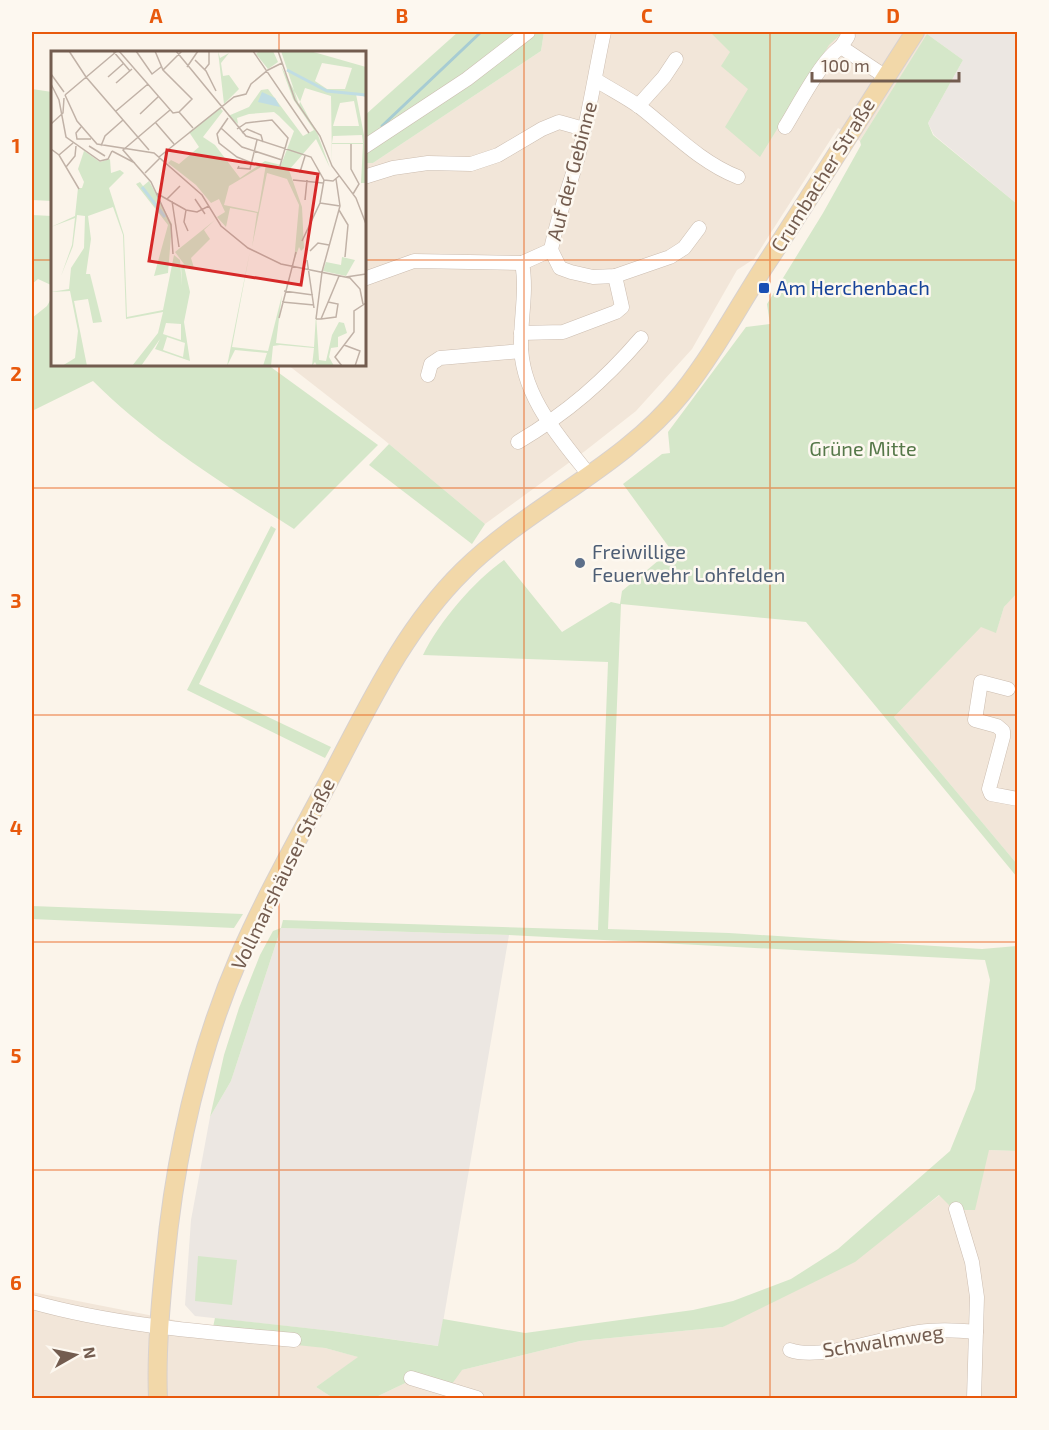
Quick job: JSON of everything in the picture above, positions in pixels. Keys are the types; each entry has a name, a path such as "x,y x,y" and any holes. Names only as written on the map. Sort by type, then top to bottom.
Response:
{"main road":[{"name":"Crumbacher Straße","path":"499,538 631,445 650,429 681,394 698,372 915,32"},
{"name":"Vollmarshäuser Straße","path":"158,1398 158,1327 177,1164 208,1040 239,958 269,894 376,691 413,631 426,611 455,579 499,538"}],"street":[{"path":"366,146 467,79 528,32"},
{"name":"Auf der Gebinne","path":"522,263 550,250 578,156 596,80 604,32"},
{"path":"784,127 826,63 841,47 848,36 847,32"},
{"path":"841,47 886,77"},
{"path":"638,106 664,77 676,59"},
{"path":"596,80 638,106 720,170 738,177"},
{"path":"366,176 393,168 428,163 471,164 498,155 542,129 559,122 584,129"},
{"path":"550,250 560,268 593,277 615,276 670,257 684,248 699,228"},
{"path":"366,278 414,261 522,263 525,278 521,351 525,373 536,403 590,476"},
{"path":"521,333 563,332 616,312 622,307 615,276"},
{"path":"518,442 577,403 615,368 641,338"},
{"path":"428,375 431,364 440,358 521,351"},
{"path":"1008,689 981,682 975,720 997,726 1003,731 989,789 991,794 1017,799"},
{"path":"956,1209 972,1262 977,1297 974,1398"},
{"path":"32,1302 93,1316 158,1327 294,1340"},
{"name":"Schwalmweg","path":"790,1350 800,1354 824,1352 921,1331 951,1329 976,1332"},
{"path":"411,1378 477,1398"}],"shaded area":[{"path":"544,32 929,32 860,141 838,128 754,259 737,270 692,349 636,411 485,524 383,439 289,366 366,366 366,163 373,163 541,51"},
{"path":"929,32 1017,32 1017,204 934,135 928,123 963,60 927,34"},
{"path":"1017,592 1017,864 894,717 981,626 996,632 1004,607"},
{"path":"281,928 509,935 439,1346 333,1331 195,1316 185,1305 191,1220 210,1117 231,1081"},
{"path":"989,1150 1017,1151 1017,1398 374,1398 420,1376 462,1370 580,1341 723,1327 916,1213 940,1195"},
{"path":"32,1292 179,1321 203,1328 325,1348 359,1357 316,1387 333,1398 32,1398"}],"green space":[{"path":"458,32 544,32 541,51 373,163 366,163 366,114"},
{"path":"710,32 840,32 841,34 829,45 760,157 725,127 748,89 721,66 730,52"},
{"name":"Grüne Mitte","path":"927,34 963,60 928,123 933,135 1017,204 1018,592 1004,607 996,633 981,627 894,717 1017,864 1017,877 806,622 621,604 608,929 729,933 982,949 1017,946 1017,1151 989,1150 975,1210 954,1210 939,1195 855,1262 723,1327 580,1341 462,1370 452,1384 420,1376 374,1398 333,1398 316,1387 358,1357 325,1348 211,1336 215,1318 333,1331 438,1346 443,1319 525,1333 693,1310 733,1301 791,1279 838,1249 950,1151 975,1089 990,980 985,960 509,935 281,928 283,920 598,930 608,662 423,655 438,629 458,603 481,579 504,560 562,632 611,602 620,604 622,591 671,550 623,484 662,454 670,453 668,432 746,327 770,324 767,304 823,213 861,145 860,141"},
{"path":"32,89 51,92 51,201 32,200"},
{"path":"32,215 51,216 51,285 38,279 32,284"},
{"path":"51,299 51,366 269,366 378,445 294,529 164,442 93,381 32,411 32,318 47,306"},
{"path":"389,444 485,524 472,544 369,465"},
{"path":"271,526 276,529 199,684 331,747 325,758 187,690"},
{"path":"32,906 243,914 234,928 32,919"},
{"path":"281,928 231,1081 210,1117 224,1055 239,1008 260,955 273,931"},
{"path":"198,1256 237,1260 232,1305 195,1301"}],"waterway":[{"path":"382,126 481,32"}],"place":[{"name":"Am Herchenbach","path":"764,288"},
{"name":"Freiwillige Feuerwehr Lohfelden","path":"580,563"}]}
